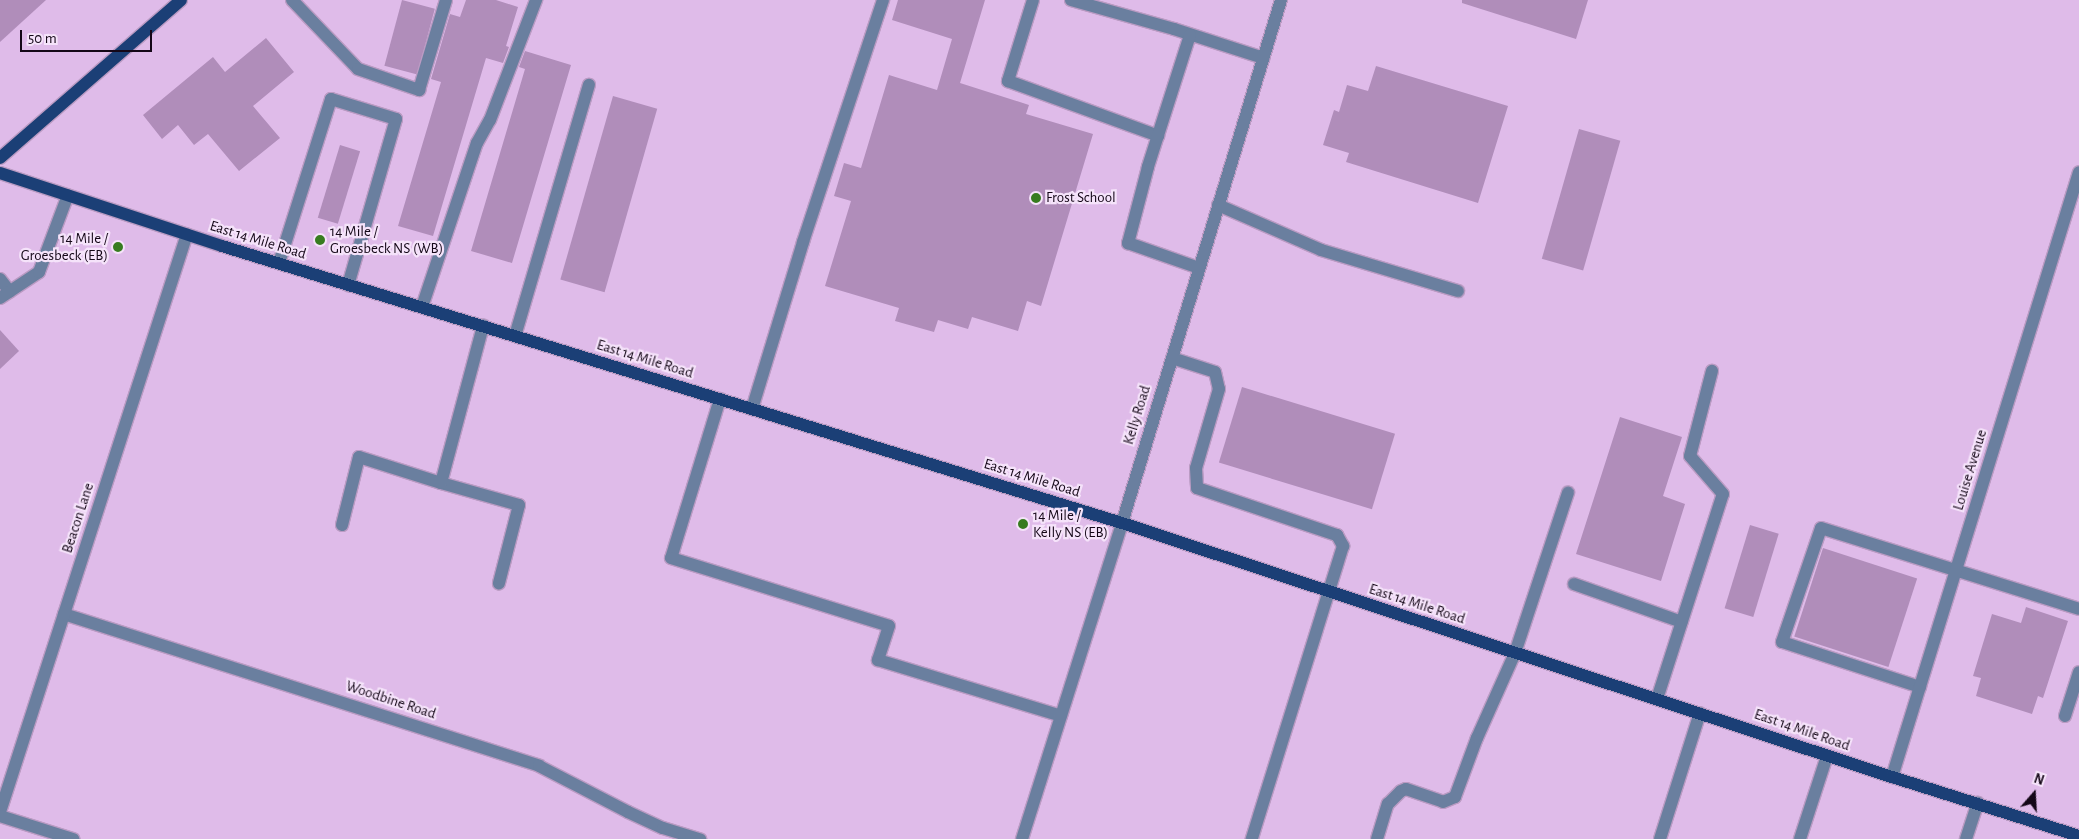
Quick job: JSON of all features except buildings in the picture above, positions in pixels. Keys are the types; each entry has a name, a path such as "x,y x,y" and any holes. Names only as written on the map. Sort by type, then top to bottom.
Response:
{"main road":[{"path":"0,158 181,0"},
{"name":"East 14 Mile Road","path":"0,173 279,263 1122,523 1328,593 1700,713 1892,778 1978,803 2079,836"}],"street":[{"path":"292,0 358,69 419,90 446,0"},
{"path":"422,307 477,143 493,111 536,0"},
{"path":"752,409 883,0"},
{"path":"1033,0 1008,81 1158,136"},
{"path":"1071,0 1263,58"},
{"name":"Kelly Road","path":"1023,839 1122,523 1281,0"},
{"path":"1190,35 1158,136 1128,243 1199,268"},
{"path":"514,336 589,85"},
{"path":"279,263 331,99 396,119 348,284"},
{"name":"Louise Avenue","path":"1892,778 2079,172"},
{"path":"0,279 5,295 39,272 68,195"},
{"path":"1218,205 1321,250 1458,290"},
{"name":"Beacon Lane","path":"0,812 188,234"},
{"path":"441,483 483,326"},
{"path":"1172,358 1215,372 1219,389 1196,468 1197,488 1337,535 1344,546 1252,839"},
{"path":"1657,699 1722,494 1690,456 1712,371"},
{"path":"720,399 671,558 889,626 878,660 1061,716"},
{"path":"342,525 359,457 520,505 499,583"},
{"path":"1377,839 1388,804 1401,791 1406,789 1443,802 1455,797 1477,738 1516,653 1568,493"},
{"path":"1920,687 1782,642 1820,528 2079,609"},
{"path":"1574,584 1682,622"},
{"name":"Woodbine Road","path":"64,614 539,766 662,828 700,839"},
{"path":"2065,716 2079,672"},
{"path":"1660,839 1700,713"},
{"path":"1800,839 1827,756"},
{"path":"1966,839 1978,803"},
{"path":"0,816 74,839"}],"place":[{"name":"Frost School","path":"1036,198"},
{"name":"14 Mile / Groesbeck NS (WB)","path":"320,240"},
{"name":"14 Mile / Groesbeck (EB)","path":"118,247"},
{"name":"14 Mile / Kelly NS (EB)","path":"1023,524"}]}
